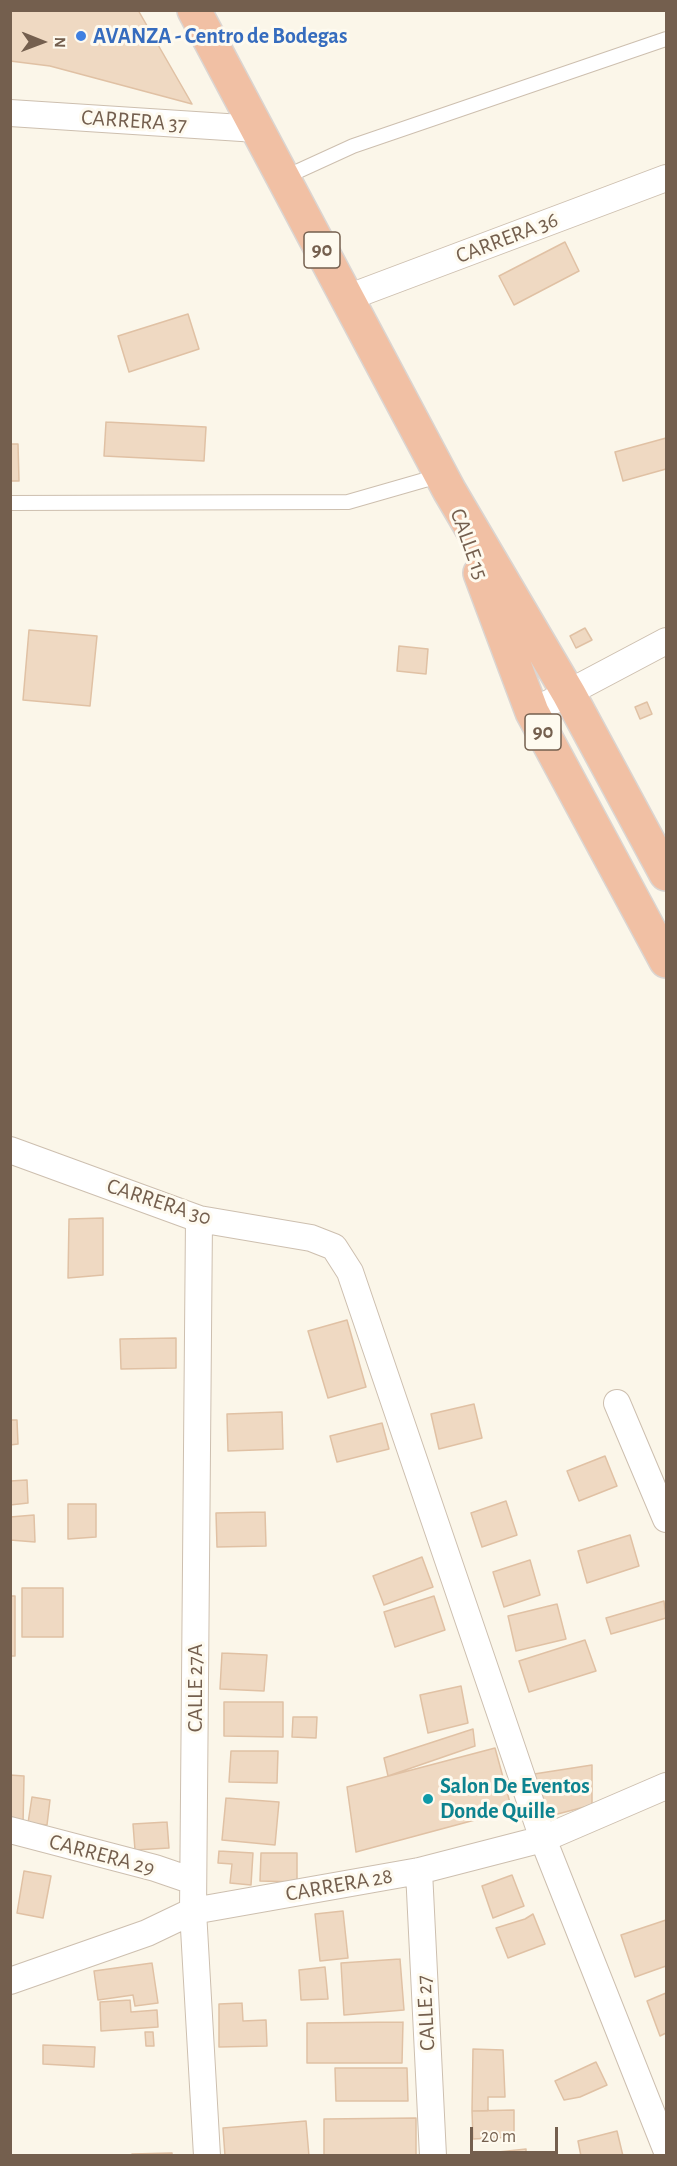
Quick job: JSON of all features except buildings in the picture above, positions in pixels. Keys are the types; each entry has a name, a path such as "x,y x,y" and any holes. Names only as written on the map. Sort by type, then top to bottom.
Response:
{"highway":[{"name":"90","path":"194,10 446,482"},
{"name":"CALLE 15","path":"446,482 569,694 666,874"},
{"name":"CALLE 15","path":"446,482 532,712 666,961"}],"street":[{"name":"CARRERA 37","path":"10,113 257,129"},
{"name":"CARRERA 36","path":"347,298 666,178"},
{"path":"532,712 665,645"},
{"name":"CARRERA 30","path":"10,1150 199,1219 311,1238 334,1247 350,1272 543,1839 666,2147"},
{"name":"CALLE 27A","path":"199,1219 193,1911 207,2156"},
{"path":"617,1403 666,1519"},
{"name":"CARRERA 28","path":"10,1981 147,1933 193,1911 419,1871 543,1839 666,1786"},
{"name":"CARRERA 29","path":"10,1830 155,1868 193,1881"},
{"name":"CALLE 27","path":"419,1871 433,2156"}],"lane":[{"path":"283,178 353,146 666,39"},
{"path":"10,503 348,502 446,482"}],"place":[{"name":"AVANZA - Centro de Bodegas","path":"81,36"},
{"name":"Salon De Eventos Donde Quille","path":"428,1799"}]}
